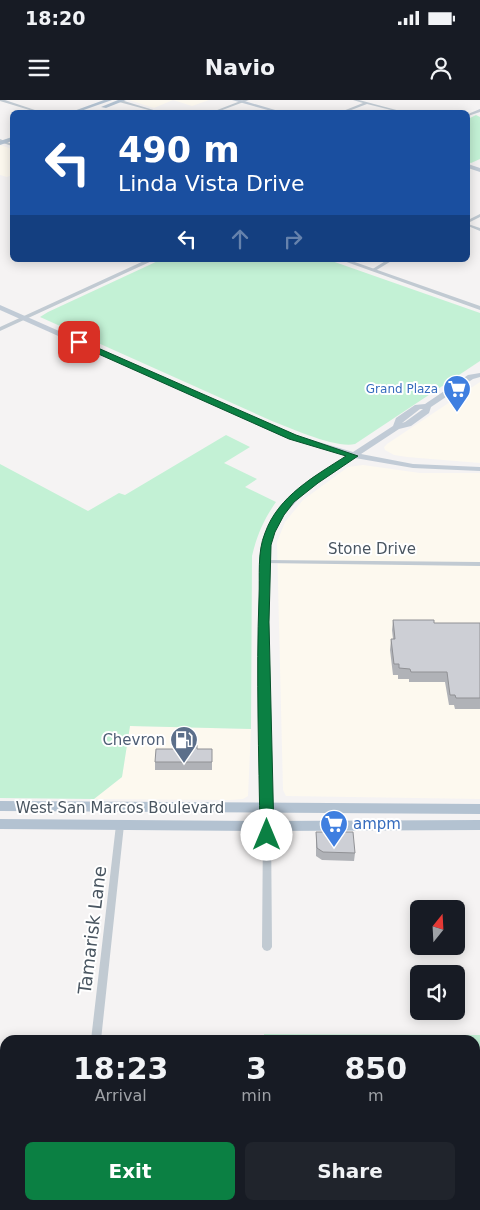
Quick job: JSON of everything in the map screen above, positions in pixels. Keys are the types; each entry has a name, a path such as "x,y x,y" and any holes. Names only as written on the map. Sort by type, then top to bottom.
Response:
{"main road":[{"path":"80,110 109,100"},
{"path":"235,100 245,101 273,110"},
{"path":"94,110 122,101"},
{"path":"0,307 292,437 354,456 413,466 480,469"},
{"path":"471,377 472,372 480,366"},
{"path":"267,826 264,622 265,562 270,532 280,514 291,500 308,486 396,427 408,424 426,411 427,406 471,377 480,375"},
{"name":"West San Marcos Boulevard","path":"0,806 480,809"},
{"path":"434,825 450,819 480,817"},
{"name":"West San Marcos Boulevard","path":"0,824 480,825"}],"street":[{"path":"0,100 32,110"},
{"path":"355,100 394,110"},
{"path":"349,110 373,100"},
{"path":"122,101 151,110"},
{"path":"220,110 245,101"},
{"path":"0,329 147,262"},
{"path":"350,262 480,308"},
{"path":"373,270 387,262"},
{"name":"Stone Drive","path":"265,562 480,564"},
{"name":"Tamarisk Lane","path":"97,1035 120,824"},
{"path":"267,826 267,947"}],"shaded area":[{"path":"129,100 173,100 154,108"},
{"path":"173,100 209,100 192,106"},
{"path":"0,145 10,148 10,176 0,175"},
{"name":"Grand Plaza","path":"480,382 480,463 407,457 394,455 385,450 384,447 387,444"},
{"path":"363,465 420,473 480,473 480,799 286,796 283,790 277,542 285,522 303,500 348,467"},
{"path":"130,726 251,729 248,796 243,799 230,800 94,799 122,777"}],"green space":[{"path":"476,115 480,117 480,159 471,163 470,163 470,118"},
{"path":"156,262 335,262 480,313 480,361 355,444 347,445 326,441 272,421 40,317"},
{"path":"226,435 250,447 224,463 257,479 245,487 276,502 261,528 252,556 251,729 130,726 122,777 94,799 0,798 0,464 88,511 119,493 125,495"},
{"path":"264,1034 480,1035 264,1035"}],"building":[{"path":"393,620 434,620 434,623 480,623 480,698 456,698 455,695 450,695 447,672 411,672 410,669 399,668 399,664 394,664 391,639 395,639"},
{"path":"185,745 197,745 197,749 212,749 212,762 155,762 156,749 185,749"},
{"path":"316,832 353,832 355,853 323,852 317,848"}],"place":[{"name":"Grand Plaza","path":"457,413"},
{"name":"Chevron","path":"184,764"},
{"name":"ampm","path":"334,848"}],"route":[{"path":"79,342 292,437 354,456 302,490 291,500 280,514 270,532 266,545 264,622 267,835"}]}
